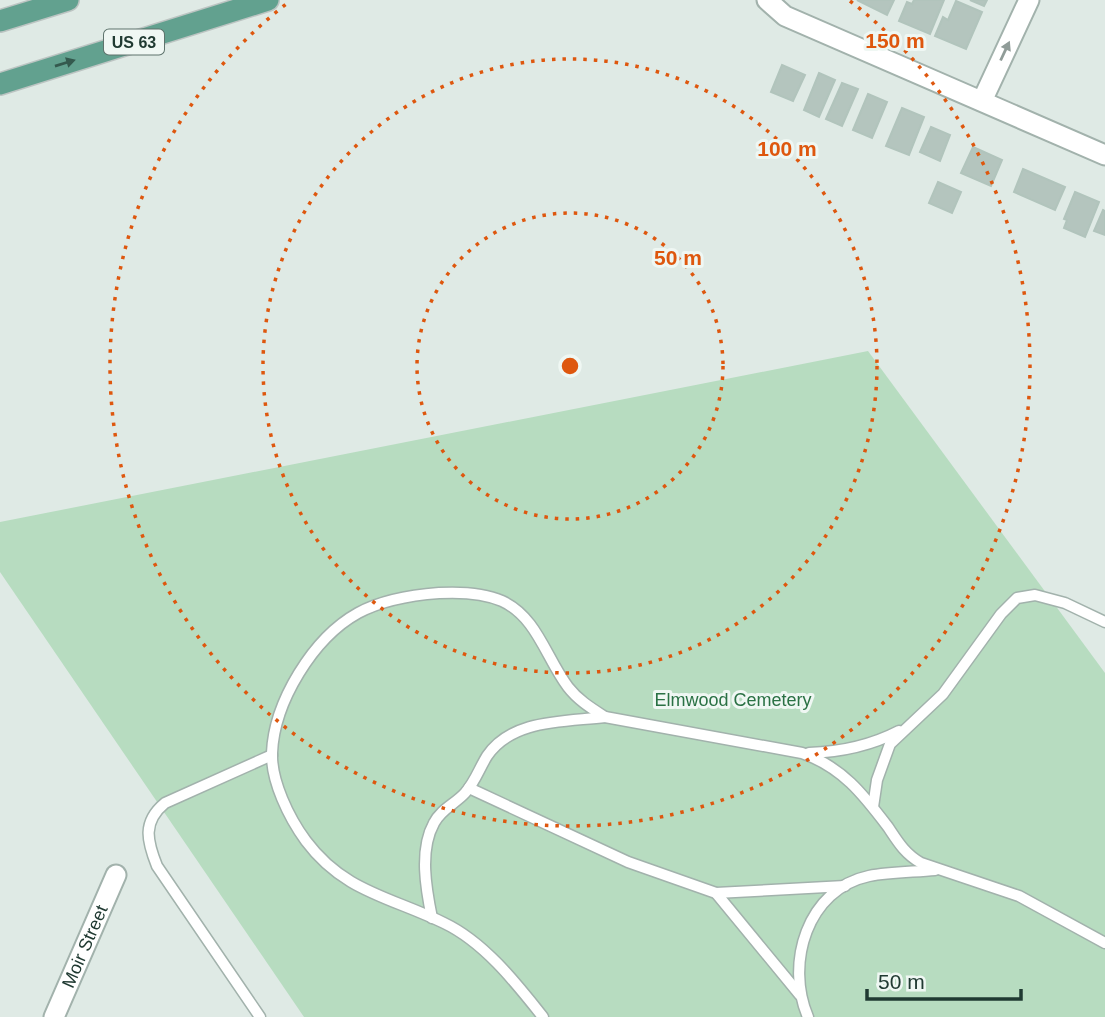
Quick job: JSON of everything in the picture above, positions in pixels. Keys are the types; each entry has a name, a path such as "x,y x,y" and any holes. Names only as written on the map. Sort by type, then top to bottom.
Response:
{"main road":[{"path":"0,21 68,0"},
{"name":"US 63","path":"0,84 268,0"}],"street":[{"path":"767,0 785,16 1105,155"},
{"path":"982,101 1029,0"},
{"name":"Moir Street","path":"54,1017 116,875"}],"lane":[{"path":"543,1017 507,975 475,944 432,918 372,894 342,878 322,861 304,839 288,810 272,755 275,730 293,687 315,652 336,627 358,613 419,594 457,592 500,600 518,611 533,628 569,688 585,705 605,717"},
{"path":"873,807 883,761 890,744 943,694 1001,614 1017,598 1035,595 1065,603 1105,622"},
{"path":"432,918 427,892 427,843 434,822 469,788 486,757 502,738 529,727 605,717 802,753 822,760 853,782 907,855 938,869 1019,896 1105,943"},
{"path":"802,753 850,749 883,739 907,726"},
{"path":"260,1017 157,866 148,844 148,828 153,813 165,803 272,755"},
{"path":"469,788 628,862 716,893 845,886 868,876 938,869"},
{"path":"808,1017 798,969 801,946 818,912 845,886"},
{"path":"716,893 802,997"}],"green space":[{"name":"Elmwood Cemetery","path":"868,351 1105,673 1105,1017 304,1017 0,572 0,522"}],"building":[{"path":"857,0 894,0 887,15"},
{"path":"914,0 944,0 930,34 899,21 907,2 912,4"},
{"path":"970,0 987,0 984,6"},
{"path":"956,1 982,12 966,49 935,36 943,17 948,20"},
{"path":"782,65 805,75 793,101 771,92"},
{"path":"819,73 835,80 819,117 804,110"},
{"path":"842,83 858,89 842,126 826,119"},
{"path":"868,94 887,102 872,138 853,130"},
{"path":"902,108 924,117 909,155 886,146"},
{"path":"931,127 950,135 940,161 920,152"},
{"path":"973,147 1002,160 991,186 961,173"},
{"path":"1023,169 1065,187 1055,210 1014,192"},
{"path":"938,182 961,192 952,213 929,203"},
{"path":"1075,192 1099,202 1085,237 1064,228 1067,220 1064,219"},
{"path":"1103,210 1105,211 1105,235 1094,231"}]}
